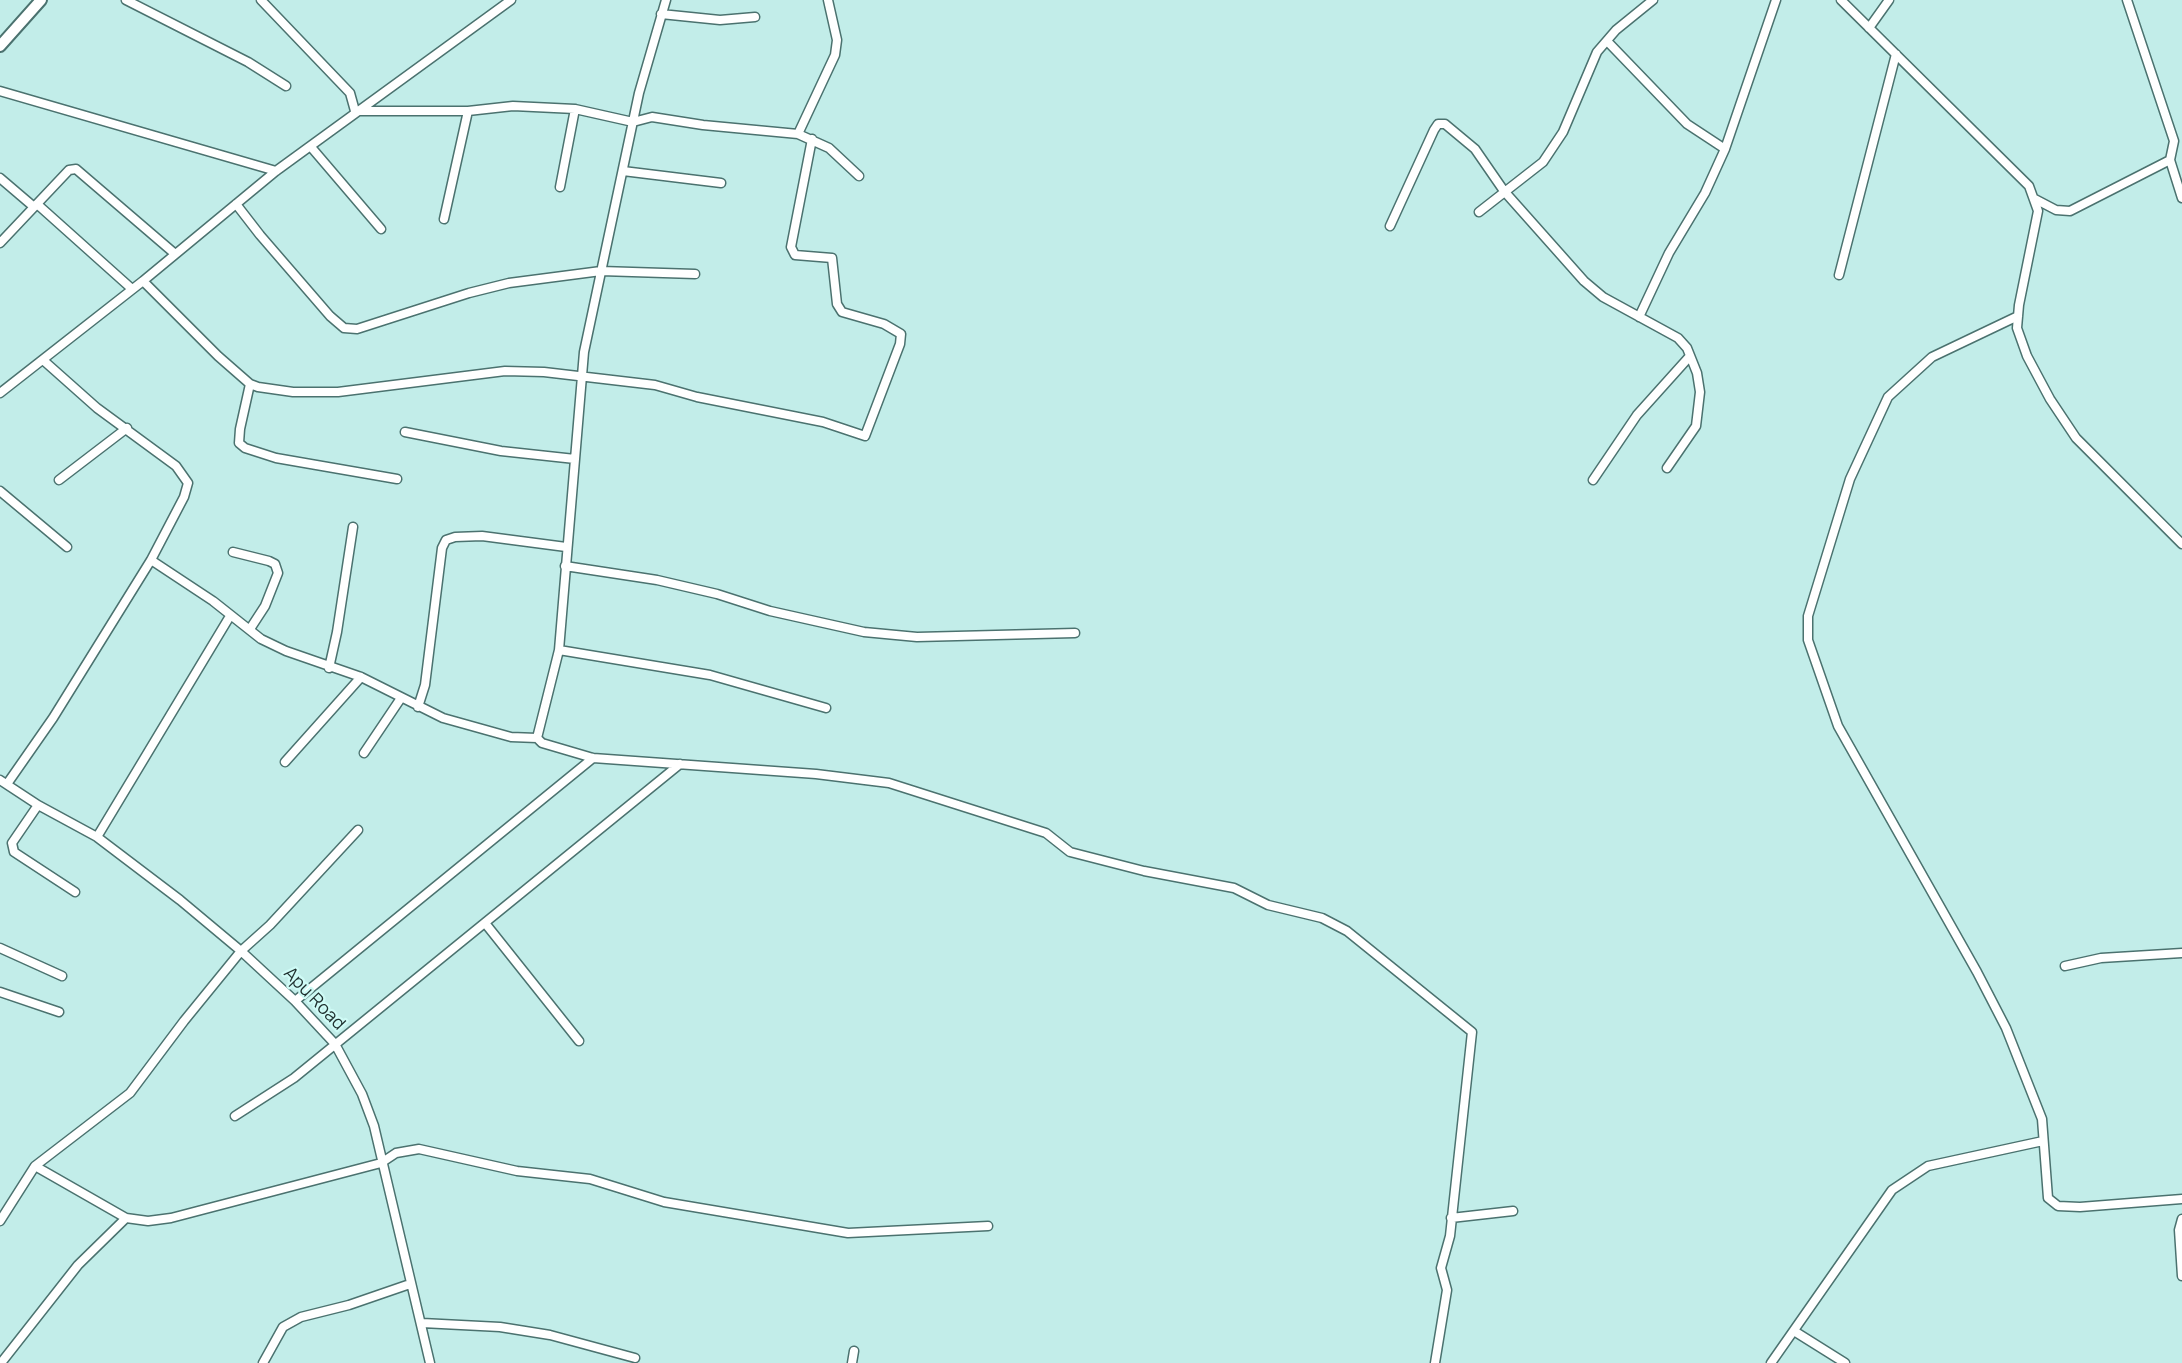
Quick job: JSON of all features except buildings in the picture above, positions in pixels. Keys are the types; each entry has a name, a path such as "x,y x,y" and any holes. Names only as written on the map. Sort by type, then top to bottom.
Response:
{"street":[{"path":"0,46 41,0"},
{"path":"126,0 240,57 286,86"},
{"path":"261,0 350,93 355,111"},
{"path":"0,393 132,290 276,171 311,147 355,111 511,0"},
{"path":"537,738 559,650 564,566 582,376 601,271 633,122 666,0"},
{"path":"798,134 835,55 837,40 828,0"},
{"path":"1479,212 1504,191 1525,178 1554,147 1587,70 1607,41 1653,0"},
{"path":"1639,317 1669,253 1705,193 1725,149 1776,0"},
{"path":"1841,0 2029,186 2035,199 2036,223 2017,328 2027,356 2050,399 2076,438 2182,544"},
{"path":"1869,28 1889,0"},
{"path":"2127,0 2178,140 2170,160 2182,198"},
{"path":"662,14 720,20 756,16"},
{"path":"1607,41 1687,123 1725,149"},
{"path":"1839,274 1896,54"},
{"path":"0,91 276,171"},
{"path":"355,111 468,111 513,106 575,109 633,122 652,117 703,125 798,134 829,148 859,177"},
{"path":"560,187 575,109"},
{"path":"444,219 468,111"},
{"path":"1390,226 1423,152 1438,124 1445,123 1475,149 1504,191 1584,281 1603,297 1678,338 1690,356 1700,392 1696,426 1667,468"},
{"path":"143,281 250,384 293,392 338,392 505,371 582,376 655,385 697,397 823,422 864,436 900,344 901,334 884,324 842,312 837,304 831,258 795,255 790,247 812,139"},
{"path":"311,147 381,229"},
{"path":"2035,199 2056,210 2070,211 2170,160"},
{"path":"0,243 69,170 76,170 174,253"},
{"path":"623,171 721,183"},
{"path":"0,178 35,205 132,290"},
{"path":"236,204 260,236 330,316 344,328 357,329 509,283 601,271 695,274"},
{"path":"2018,316 1932,357 1888,397 1850,479 1808,616 1808,640 1838,726 1977,972 2006,1028 2042,1119 2048,1198 2058,1206 2080,1207 2182,1199"},
{"path":"1593,480 1636,415 1690,356"},
{"path":"4,782 53,718 151,560 184,497 188,483 176,466 97,408 43,360"},
{"path":"250,384 240,429 239,442 245,448 276,458 397,479"},
{"path":"59,480 127,428"},
{"path":"405,432 501,451 575,459"},
{"path":"0,490 67,547"},
{"path":"329,668 337,632 353,527"},
{"path":"418,707 425,686 442,548 446,540 455,537 482,536 566,547"},
{"path":"233,552 269,561 275,564 278,573 265,606 250,629"},
{"path":"151,560 213,601 230,616 286,651 329,668 361,677 418,707 483,731 511,737 537,738 542,743 594,759 816,774 889,783 1046,832 1070,852 1144,871 1234,888 1268,904 1322,918 1347,931 1472,1032 1450,1236 1442,1268 1447,1290 1435,1363"},
{"path":"564,566 657,580 717,594 770,611 864,632 916,637 1075,633"},
{"path":"97,837 230,616"},
{"path":"559,650 710,675 826,708"},
{"path":"285,762 361,677"},
{"path":"364,753 401,698"},
{"path":"296,1001 594,759"},
{"path":"236,1116 294,1078 680,764"},
{"name":"Apu Road","path":"4,782 38,805 97,837 241,951 296,1001 335,1044 362,1094 374,1126 430,1363"},
{"path":"38,805 12,843 14,852 75,892"},
{"path":"0,1221 35,1166 130,1093 241,951 270,925 358,830"},
{"path":"485,924 579,1041"},
{"path":"0,948 62,976"},
{"path":"2066,966 2101,958 2182,953"},
{"path":"0,992 59,1012"},
{"path":"1771,1363 1892,1190 1908,1177 1928,1166 2043,1141"},
{"path":"35,1166 126,1218 148,1221 171,1218 381,1163 396,1152 419,1149 517,1171 590,1179 664,1202 848,1233 988,1226"},
{"path":"1451,1218 1514,1211"},
{"path":"1,1363 78,1265 126,1218"},
{"path":"2182,1220 2178,1230 2182,1276"},
{"path":"263,1363 282,1327 301,1317 348,1305 410,1284"},
{"path":"422,1323 500,1327 530,1332 635,1358"},
{"path":"1794,1331 1845,1363"},
{"path":"852,1363 854,1351"}]}
